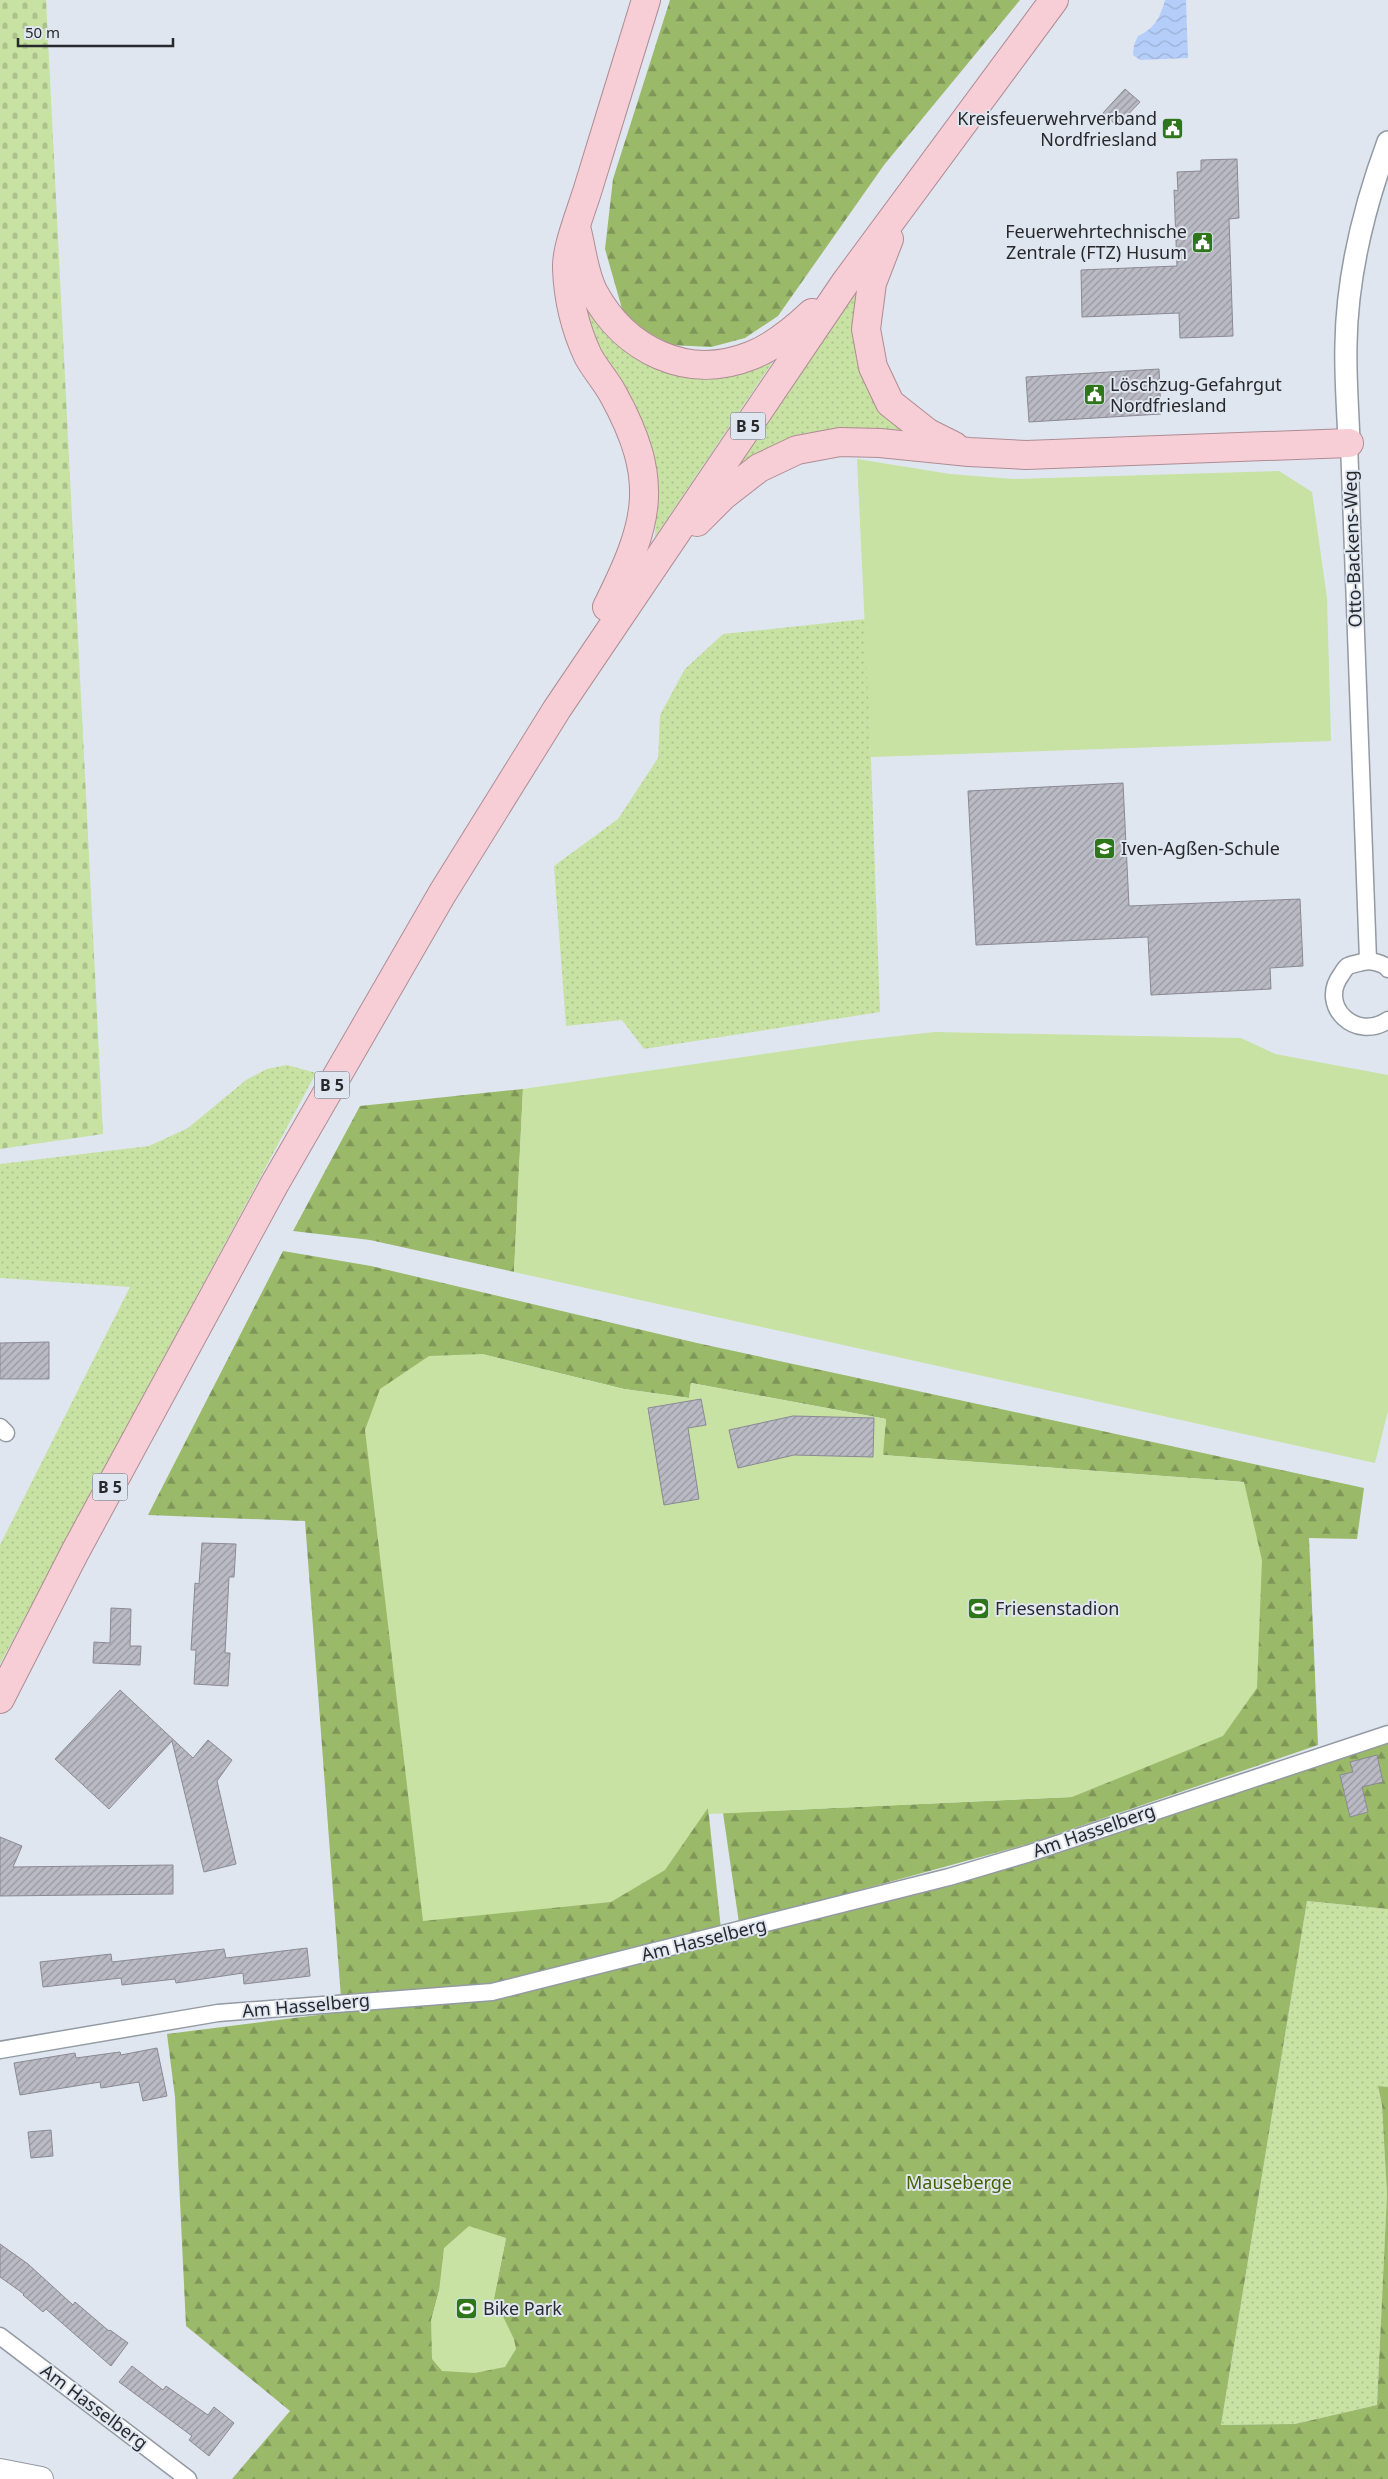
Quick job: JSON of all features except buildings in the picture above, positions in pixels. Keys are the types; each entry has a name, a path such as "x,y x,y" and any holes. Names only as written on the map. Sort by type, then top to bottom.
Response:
{"highway":[{"path":"557,709 630,561 643,521 646,487 637,445 613,394 589,357 573,320 566,266 646,0"},
{"name":"B 5","path":"0,1699 75,1552 274,1185 442,894 557,709 845,283 1054,0"},
{"path":"903,203 872,283 866,329 873,367 890,403 928,434 969,452"},
{"path":"576,228 592,291 611,320 634,342 669,360 712,365 750,356 790,334 845,283"},
{"path":"650,569 723,496 759,468 797,450 840,442 880,443 969,452 1026,455 1349,443"}],"main road":[{"path":"0,2471 41,2479"}],"street":[{"name":"Otto-Backens-Weg","path":"1368,960 1346,344 1348,300 1358,240 1372,184 1388,142"},
{"path":"1388,969 1386,966 1368,960 1347,967 1334,984 1335,1007 1350,1024 1371,1028 1388,1021"},
{"name":"Am Hasselberg","path":"0,2050 218,2013 492,1992 949,1877 1037,1850 1388,1734"},
{"name":"Am Hasselberg","path":"0,2336 188,2479"}],"green space":[{"path":"0,0 46,0 103,1134 0,1149"},
{"path":"670,0 1020,0 884,165 778,316 745,338 711,347 671,345 642,329 623,312 605,249 613,179"},
{"path":"857,290 855,330 881,408 908,438 792,440 736,467"},
{"path":"585,294 666,369 782,348 655,537 657,484 648,440 599,352 581,306"},
{"path":"857,459 950,474 1013,479 1279,471 1312,492 1327,598 1331,741 871,757"},
{"path":"866,619 880,1012 644,1049 622,1020 566,1026 554,866 618,819 658,758 660,715 685,669 723,634"},
{"path":"935,1032 1241,1038 1275,1054 1388,1075 1388,1411 1375,1463 514,1272 523,1089 853,1041"},
{"path":"287,1065 316,1073 0,1664 0,1545 130,1287 0,1278 0,1164 149,1146 188,1128 246,1080 267,1069"},
{"path":"523,1089 514,1272 370,1240 293,1231 360,1106"},
{"path":"283,1251 371,1266 697,1343 1364,1488 1357,1539 1309,1538 1318,1745 1028,1844 739,1923 723,1813 1072,1797 1244,1482 882,1455 886,1419 691,1383 689,1398 624,1389 482,1354 687,1835 708,1807 721,1929 489,1987 341,1998 305,1521 148,1515"},
{"path":"482,1354 624,1389 689,1398 691,1383 886,1419 883,1455 1244,1482 1262,1560 1257,1688 1223,1736 1072,1797 709,1814 708,1808 665,1870 611,1902 423,1921 365,1430 380,1389 429,1356"},
{"name":"Mauseberge","path":"1388,1737 1388,1909 1307,1901 1221,2425 1295,2424 1377,2405 1387,2194 1382,2105 1378,2086 1388,2087 1388,2479 232,2479 290,2411 186,2326 175,2097 167,2034 342,2012 493,1996 766,1927","holes":["506,2238 494,2298 431,2321 439,2291"]},
{"path":"1307,1901 1388,1909 1388,2087 1378,2086 1382,2105 1387,2194 1377,2405 1295,2424 1221,2425"},
{"name":"Bike Park","path":"469,2226 506,2238 494,2298 514,2339 516,2349 505,2367 475,2373 442,2371 432,2359 431,2321 439,2291 444,2248"}],"water":[{"path":"1165,0 1186,0 1188,58 1140,60 1133,55 1134,45 1138,36 1149,30 1156,22"}],"place":[{"name":"Kreisfeuerwehrverband Nordfriesland","path":"1173,129"},
{"name":"Feuerwehrtechnische Zentrale (FTZ) Husum","path":"1203,242"},
{"name":"Löschzug-Gefahrgut Nordfriesland","path":"1094,395"},
{"name":"Iven-Agßen-Schule","path":"1105,849"},
{"name":"Friesenstadion","path":"979,1609"},
{"name":"Bike Park","path":"467,2309"}]}
